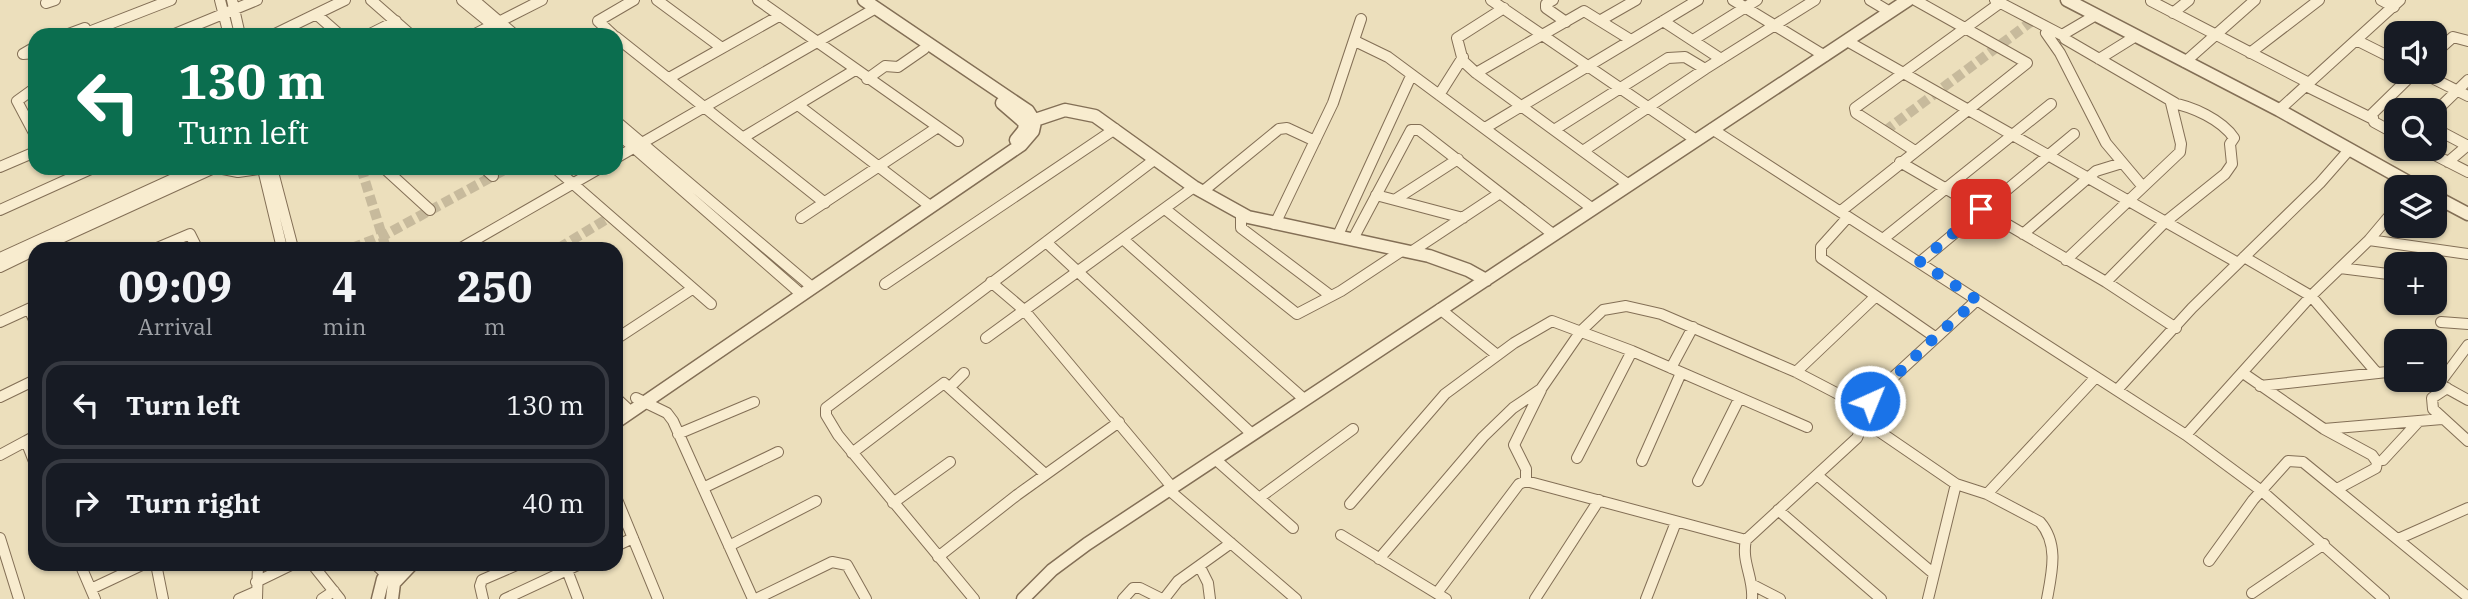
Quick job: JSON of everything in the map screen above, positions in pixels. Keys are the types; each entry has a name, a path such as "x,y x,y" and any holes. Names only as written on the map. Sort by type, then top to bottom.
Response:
{"street":[{"path":"84,28 156,0"},
{"path":"99,28 171,0"},
{"path":"185,28 234,3 257,0"},
{"path":"287,28 345,0"},
{"path":"371,0 404,28"},
{"path":"463,0 504,28"},
{"path":"474,0 499,28"},
{"path":"484,28 531,0"},
{"path":"479,28 542,0"},
{"path":"606,28 598,21 634,0"},
{"path":"657,0 722,48"},
{"path":"758,0 958,141"},
{"path":"623,407 640,400 927,204 1021,145 1033,131 1028,111 870,7 852,0"},
{"path":"1491,0 1696,140"},
{"path":"1553,0 1546,4 1546,8 1566,22"},
{"path":"1601,20 1636,0"},
{"path":"1485,128 1523,108 1698,0"},
{"path":"1733,0 1825,56"},
{"path":"1693,40 1757,0"},
{"path":"1583,151 1705,69 1815,0"},
{"path":"1870,0 1890,12"},
{"path":"1023,599 1052,570 1170,488 1908,0"},
{"path":"1915,0 2027,63 1900,162 1845,214 1821,247 1821,258 1935,337"},
{"path":"2067,0 2279,110 2394,175"},
{"path":"2173,13 2189,0"},
{"path":"2185,62 2255,0"},
{"path":"2250,53 2319,0"},
{"path":"2381,0 2397,3"},
{"path":"1915,150 1854,110 1998,1 2058,34 2066,34 2096,15"},
{"path":"2151,1 2384,126"},
{"path":"234,3 239,28"},
{"path":"2279,110 2397,3"},
{"path":"623,155 816,43 870,7"},
{"path":"870,7 924,49 1030,122"},
{"path":"222,8 227,28"},
{"path":"1504,8 1458,35 1457,41 1466,65 1629,185"},
{"path":"1476,73 1584,11 1630,40"},
{"path":"316,14 332,28"},
{"path":"669,78 779,16"},
{"path":"1275,224 1333,103 1361,19"},
{"path":"382,28 396,21"},
{"path":"1663,21 1721,59"},
{"path":"2049,30 2046,33 2060,53 2106,143 2143,187"},
{"path":"2099,59 2136,36"},
{"path":"2447,42 2453,37 2468,41"},
{"path":"2065,38 2175,103 2233,133 2234,138 2230,149 2232,164 2225,174 2164,223 2106,282"},
{"path":"2357,40 2384,54"},
{"path":"1355,41 1388,57 1593,209"},
{"path":"1847,41 2164,223 2311,296 2376,372"},
{"path":"623,42 825,203"},
{"path":"867,79 885,66 898,67 924,49"},
{"path":"1554,130 1676,56 1685,57 1705,69"},
{"path":"1434,92 1463,57"},
{"path":"744,137 855,70"},
{"path":"1338,235 1411,76"},
{"path":"2447,100 2468,80"},
{"path":"2371,118 2403,84"},
{"path":"2445,84 2468,96"},
{"path":"28,93 17,101 28,122"},
{"path":"2066,260 2179,152 2181,144 2171,107 2171,103 2175,103"},
{"path":"1883,239 2051,104"},
{"path":"798,105 927,204"},
{"path":"1030,122 1065,110 1077,110 1095,116 1154,160 1241,214 1275,224 1407,251 1468,270 1486,280"},
{"path":"623,128 798,292"},
{"path":"801,218 938,128"},
{"path":"986,338 1279,129 1287,128 1315,141"},
{"path":"885,284 1115,129"},
{"path":"1353,239 1411,130 1419,130 1554,235"},
{"path":"1712,130 2186,435 2263,492 2381,598"},
{"path":"1920,262 2074,134"},
{"path":"2447,134 2468,145 2448,162 2468,172"},
{"path":"623,136 639,145 809,284"},
{"path":"2117,390 2349,150"},
{"path":"0,167 28,155"},
{"path":"1396,199 1458,159"},
{"path":"974,599 852,453 826,415 830,404 1154,160"},
{"path":"1900,162 2106,282 2176,328"},
{"path":"2023,234 2101,168 2122,163"},
{"path":"0,210 78,175"},
{"path":"35,242 182,175"},
{"path":"52,242 201,175"},
{"path":"266,175 281,242"},
{"path":"274,175 291,242"},
{"path":"391,175 430,211"},
{"path":"562,175 711,304"},
{"path":"471,242 588,175"},
{"path":"1165,209 1297,314 1407,251 1500,193"},
{"path":"1376,195 1462,218"},
{"path":"2447,203 2467,213"},
{"path":"1241,214 1238,221 1241,228 1331,296"},
{"path":"2186,435 2311,296 2384,222"},
{"path":"171,242 190,234 195,242"},
{"path":"1124,240 1304,398"},
{"path":"2369,240 2468,254"},
{"path":"1046,242 1252,434"},
{"path":"0,258 28,245"},
{"path":"0,267 28,253"},
{"path":"2340,268 2384,274"},
{"path":"990,282 1024,310 1119,422 1170,488 1296,599"},
{"path":"623,334 692,289"},
{"path":"1796,372 1875,297"},
{"path":"1752,599 1751,584 1742,561 1746,540 1857,438 1864,421 1865,408 1876,393 1977,300"},
{"path":"1526,481 1525,464 1516,452 1515,440 1541,390 1581,331 1603,310 1626,306 1642,308 1693,327 1796,372 1865,408"},
{"path":"0,322 28,309"},
{"path":"1440,309 1497,355"},
{"path":"2441,322 2468,324"},
{"path":"1350,503 1445,394 1545,323 1560,323 1632,351 1807,427"},
{"path":"1642,461 1693,327"},
{"path":"2447,374 2468,345"},
{"path":"1577,458 1632,351"},
{"path":"2260,386 2384,372"},
{"path":"950,387 964,373"},
{"path":"2243,373 2324,429 2372,455 2377,463 2376,468 2337,489"},
{"path":"1987,495 2096,377"},
{"path":"0,397 28,383"},
{"path":"852,453 944,383 1045,474"},
{"path":"2447,388 2468,400"},
{"path":"1379,559 1483,437 1513,408 1541,390"},
{"path":"2435,392 2430,403 2442,419 2468,441"},
{"path":"1698,481 1739,399"},
{"path":"640,400 667,413 755,599 832,562 847,565 866,599"},
{"path":"678,434 754,402"},
{"path":"2324,429 2442,419"},
{"path":"1864,421 1956,484 1987,495 2047,528 2053,541 2048,599"},
{"path":"2383,460 2419,421"},
{"path":"938,557 1045,474 1119,422"},
{"path":"1259,498 1353,429"},
{"path":"0,455 28,439"},
{"path":"703,488 778,452"},
{"path":"1215,458 1293,528"},
{"path":"2209,561 2253,500 2288,461 2296,460 2314,468 2465,591"},
{"path":"893,503 950,462"},
{"path":"1817,475 1934,574"},
{"path":"1341,535 1441,596 1519,484 1526,481 1746,540"},
{"path":"1928,599 1956,484"},
{"path":"1535,599 1600,500"},
{"path":"729,546 816,501"},
{"path":"2398,539 2468,508"},
{"path":"1778,510 1881,599"},
{"path":"623,514 658,599"},
{"path":"1646,599 1676,522"},
{"path":"0,538 19,599"},
{"path":"623,543 633,538"},
{"path":"1123,599 1133,587 1163,599 1178,581 1231,543"},
{"path":"2252,593 2324,544"},
{"path":"1200,567 1208,583 1210,599"},
{"path":"83,571 93,594 132,571"},
{"path":"157,571 163,599"},
{"path":"256,591 257,571"},
{"path":"239,599 256,591 283,571"},
{"path":"318,571 337,595 322,599"},
{"path":"378,599 379,589 388,571"},
{"path":"388,571 392,599"},
{"path":"484,599 480,586 482,580 503,571"},
{"path":"505,599 565,571"},
{"path":"567,571 578,599"},
{"path":"1751,584 1780,599"}],"tunnel":[{"path":"1885,131 2032,21"},
{"path":"363,175 382,236"},
{"path":"382,236 495,175"},
{"path":"569,242 610,217"},
{"path":"368,242 382,236"},
{"path":"382,236 384,242"}],"route":[{"path":"1870,401 1977,300 1920,262 1981,209"}]}
